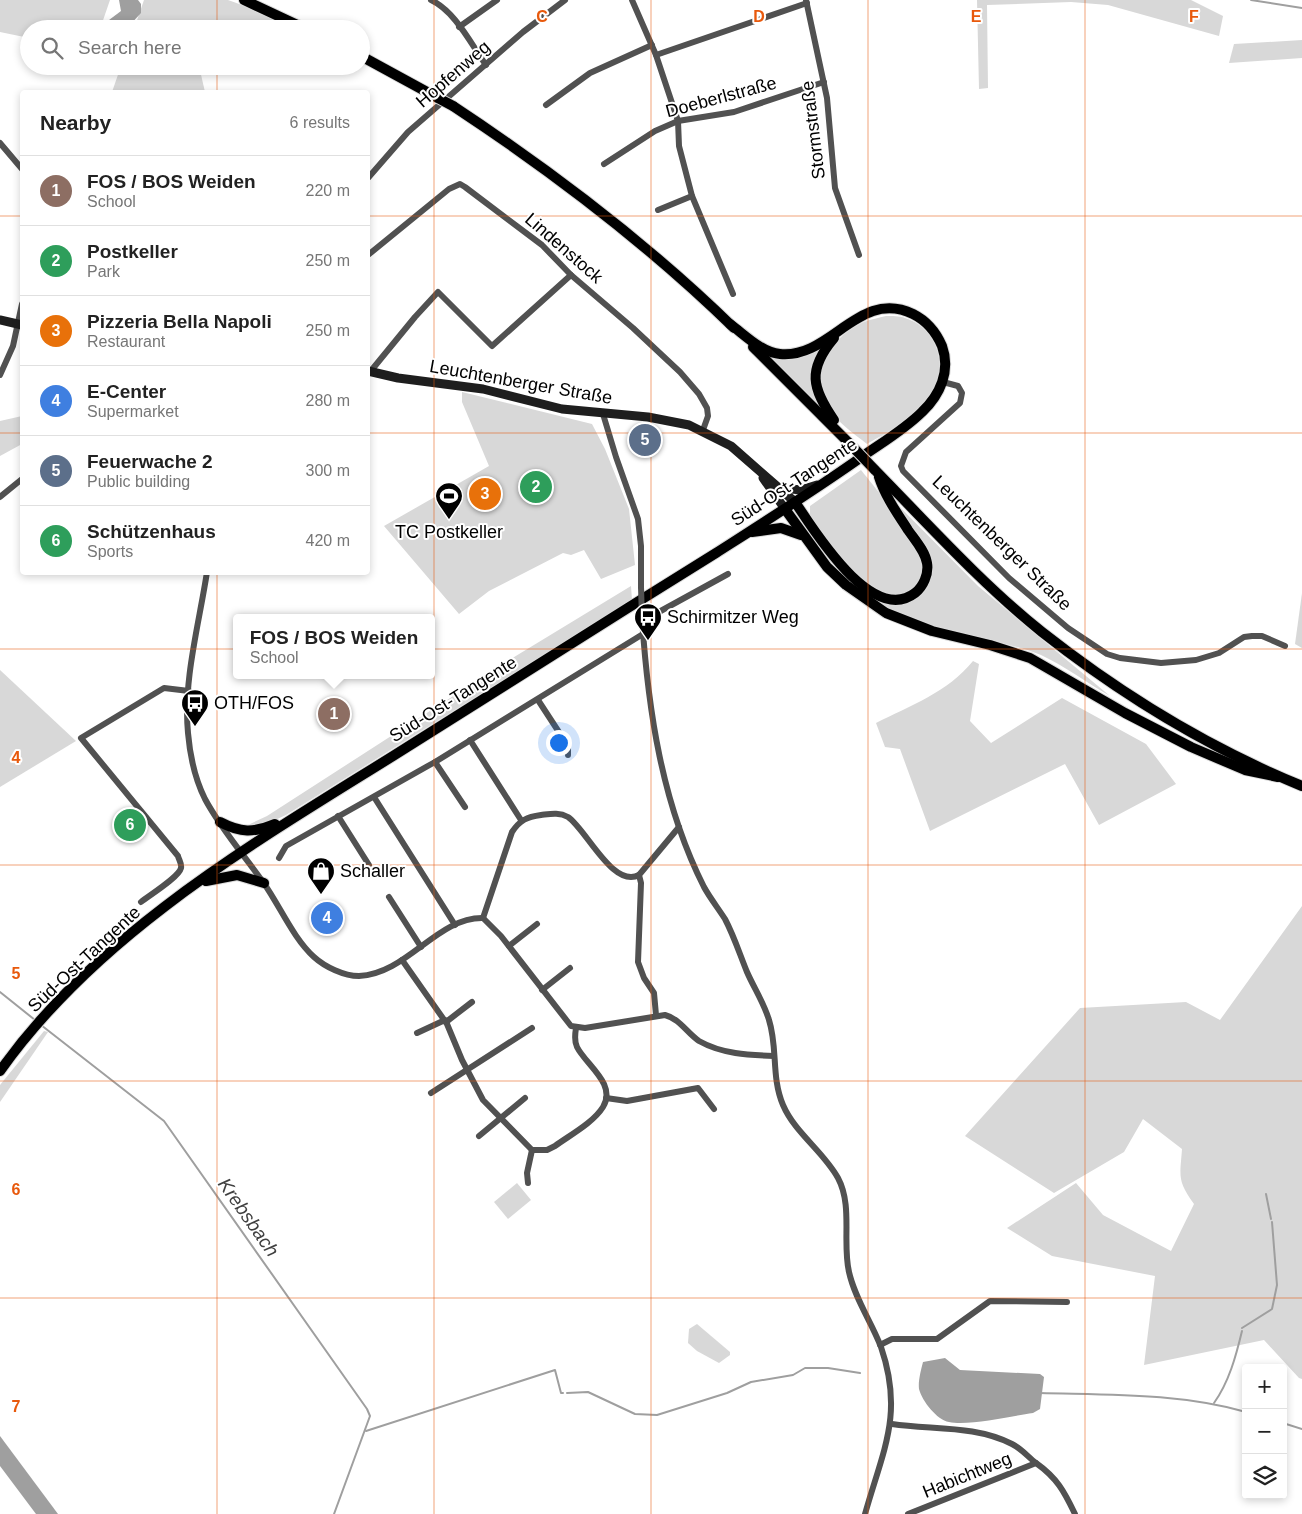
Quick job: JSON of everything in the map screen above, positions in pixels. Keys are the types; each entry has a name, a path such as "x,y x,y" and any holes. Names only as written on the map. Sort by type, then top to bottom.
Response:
{"main road":[{"path":"244,0 287,20"},
{"path":"370,61 453,106 606,215 648,250 730,324 989,584 1042,632 1146,706 1233,755 1278,777 1302,786"},
{"path":"730,324 770,353 784,355 810,349 867,312 884,308 905,311 915,315 929,325 943,349 945,364 943,382"},
{"path":"842,328 818,360 815,379 819,398 845,440"},
{"name":"Süd-Ost-Tangente","path":"0,1071 54,1005 118,945 198,884 290,819 785,509 922,413 934,398 943,382"},
{"path":"795,502 834,558 854,578 881,597 905,599 919,590 924,581 927,562 884,492 876,471"},
{"path":"785,509 827,567 846,585 886,613 932,631 1011,651 1030,658 1125,713 1213,757 1246,770 1278,777"},
{"path":"746,534 781,528 803,536"},
{"path":"220,822 233,829 247,832 257,831 290,819"},
{"path":"198,884 237,875 264,883"}],"street":[{"path":"431,0 441,5 486,65"},
{"path":"459,27 497,0"},
{"name":"Hopfenweg","path":"370,176 408,132 523,32 565,0"},
{"path":"632,0 652,45 678,122 680,146 692,196 734,294"},
{"path":"656,56 806,2"},
{"name":"Stormstraße","path":"806,2 824,82 835,188 859,255"},
{"path":"546,105 590,73 652,45"},
{"name":"Doeberlstraße","path":"604,164 655,131 678,122 734,112 824,82"},
{"path":"0,143 20,167"},
{"name":"Lindenstock","path":"370,253 449,189 460,184 542,245 571,275 633,328 693,387 707,408 708,416 703,430"},
{"path":"658,210 692,196"},
{"path":"370,370 415,316 438,292 492,346 571,275"},
{"path":"0,320 20,324 0,376"},
{"name":"Leuchtenberger Straße","path":"370,371 483,389 562,409 668,420 703,430 731,446 749,460 795,502"},
{"name":"Leuchtenberger Straße","path":"943,382 958,386 963,396 960,403 906,452 901,466 903,471 1009,578 1068,628 1107,654 1146,661 1196,660 1214,655 1252,636 1262,636 1286,646"},
{"path":"604,414 616,457 638,519 641,546 642,618 647,678 665,784 679,827 704,887 724,919 769,1020 776,1081 785,1108 838,1177 844,1197 848,1270 855,1295 880,1345 891,1386 892,1424 865,1514"},
{"name":"Leuchtenberger Straße","path":"749,460 785,509"},
{"path":"0,497 20,480"},
{"path":"779,487 801,490 825,482"},
{"path":"642,618 656,613 728,574"},
{"path":"207,575 189,691 188,732 190,752 198,783 220,822 264,883 306,948 326,966 348,975 358,976 379,972 402,960 463,920 483,918 491,924 509,946 565,1020 576,1028 656,1016 672,1017 700,1042 721,1050 744,1055 774,1056"},
{"path":"279,858 286,846 435,762 643,634"},
{"path":"141,902 176,875 181,869 181,864 178,856 81,738 164,688 189,691"},
{"path":"538,700 568,746 568,755"},
{"path":"470,740 521,820"},
{"path":"435,762 465,806"},
{"path":"374,797 455,925"},
{"path":"483,918 512,832 521,820 554,813 569,817 614,871 626,878 633,878 638,875 679,827"},
{"path":"338,816 369,865"},
{"path":"638,875 641,883 638,962 644,978 654,993 656,1016"},
{"path":"389,897 421,947"},
{"path":"509,946 537,924"},
{"path":"402,960 446,1021 467,1070 483,1100 532,1150 547,1150 555,1146 599,1112 606,1098 605,1087 601,1079 577,1047 576,1028"},
{"path":"542,990 570,968"},
{"path":"417,1033 446,1021 472,1002"},
{"path":"430,1093 532,1028"},
{"path":"606,1098 627,1101 698,1088 714,1109"},
{"path":"479,1136 525,1098"},
{"path":"528,1183 526,1173 532,1150"},
{"path":"880,1345 892,1339 937,1339 990,1301 1067,1302"},
{"path":"892,1424 925,1429 964,1430 985,1434 1013,1444 1050,1472 1059,1484 1075,1514"},
{"name":"Habichtweg","path":"908,1514 1036,1463"}],"shaded area":[{"path":"0,0 110,0 103,20 20,20 20,36 0,32"},
{"path":"119,0 138,0 141,4 141,13 134,20 109,20 121,11"},
{"path":"144,0 228,0 278,18 275,20 137,20"},
{"path":"977,0 1191,0 1223,16 1219,36 1108,5 1071,2 987,5 988,88 979,89"},
{"path":"1302,40 1302,58 1229,63 1234,44"},
{"path":"118,75 201,75 205,90 113,90"},
{"path":"886,316 905,318 918,324 928,333 935,344 940,370 932,395 924,406 904,422 867,444 841,422 828,407 822,394 822,369 826,357 833,346 852,328 872,319"},
{"path":"823,346 813,382 818,406 764,353 788,359 801,357"},
{"path":"462,392 592,424 605,449 629,509 635,565 601,579 584,550 571,555 563,553 489,591 459,614 384,526 489,466 462,402"},
{"path":"20,416 20,445 0,456 0,421"},
{"path":"861,470 900,521 918,551 923,575 921,581 906,595 883,594 851,573 810,518 810,506"},
{"path":"890,497 978,586 1110,696 1041,655 1013,646 936,628 890,610 871,599 836,569 802,527 805,525 826,554 855,585 872,597 888,604 905,604 924,590 930,577 931,568 922,545"},
{"path":"631,586 632,600 286,815 251,831 250,824 267,816 506,662"},
{"path":"1302,593 1302,648 1295,644"},
{"path":"973,661 979,664 970,721 991,743 1062,698 1146,744 1176,784 1099,825 1065,764 930,831 900,749 885,747 876,723 940,690 963,672"},
{"path":"0,670 76,741 0,787"},
{"path":"1302,906 1302,1379 1264,1340 1144,1365 1155,1276 1052,1256 1007,1228 1076,1183 1103,1215 1171,1251 1194,1204 1182,1183 1182,1149 1143,1119 1124,1152 1054,1193 965,1136 1080,1008 1186,1002 1220,1020"},
{"path":"44,1031 48,1032 0,1102 0,1085"},
{"path":"517,1183 531,1200 508,1219 494,1202"},
{"path":"697,1324 730,1352 730,1355 719,1363 697,1351 688,1343 689,1329"},
{"path":"945,1358 960,1370 1040,1374 1044,1377 1040,1409 1033,1413 968,1423 949,1422 940,1418 927,1404 919,1386 923,1362"},
{"path":"0,1436 58,1514 36,1514 0,1466"}],"waterway":[{"path":"1251,0 1302,8"},
{"name":"Krebsbach","path":"0,992 35,1020"},
{"name":"Krebsbach","path":"41,1025 164,1121 367,1409 370,1416 334,1514"},
{"path":"1266,1194 1271,1219"},
{"path":"1242,1328 1272,1309 1277,1285 1272,1222"},
{"path":"1214,1403 1228,1378 1242,1331"},
{"path":"567,1393 588,1392 635,1414 657,1415 727,1393 751,1382 793,1375 805,1368 828,1368 860,1373"},
{"path":"366,1431 555,1370 561,1393 563,1393"},
{"path":"1040,1393 1170,1398 1195,1401 1242,1411"},
{"path":"1287,1424 1302,1429"}],"place":[{"name":"Feuerwache 2","path":"645,440"},
{"name":"Postkeller","path":"536,487"},
{"name":"Pizzeria Bella Napoli","path":"485,494"},
{"name":"TC Postkeller","path":"449,520"},
{"name":"Schirmitzer Weg","path":"648,641"},
{"name":"FOS / BOS Weiden","path":"334,714"},
{"name":"OTH/FOS","path":"195,727"},
{"name":"Schützenhaus","path":"130,825"},
{"name":"Schaller","path":"321,895"},
{"name":"E-Center","path":"327,918"}]}
